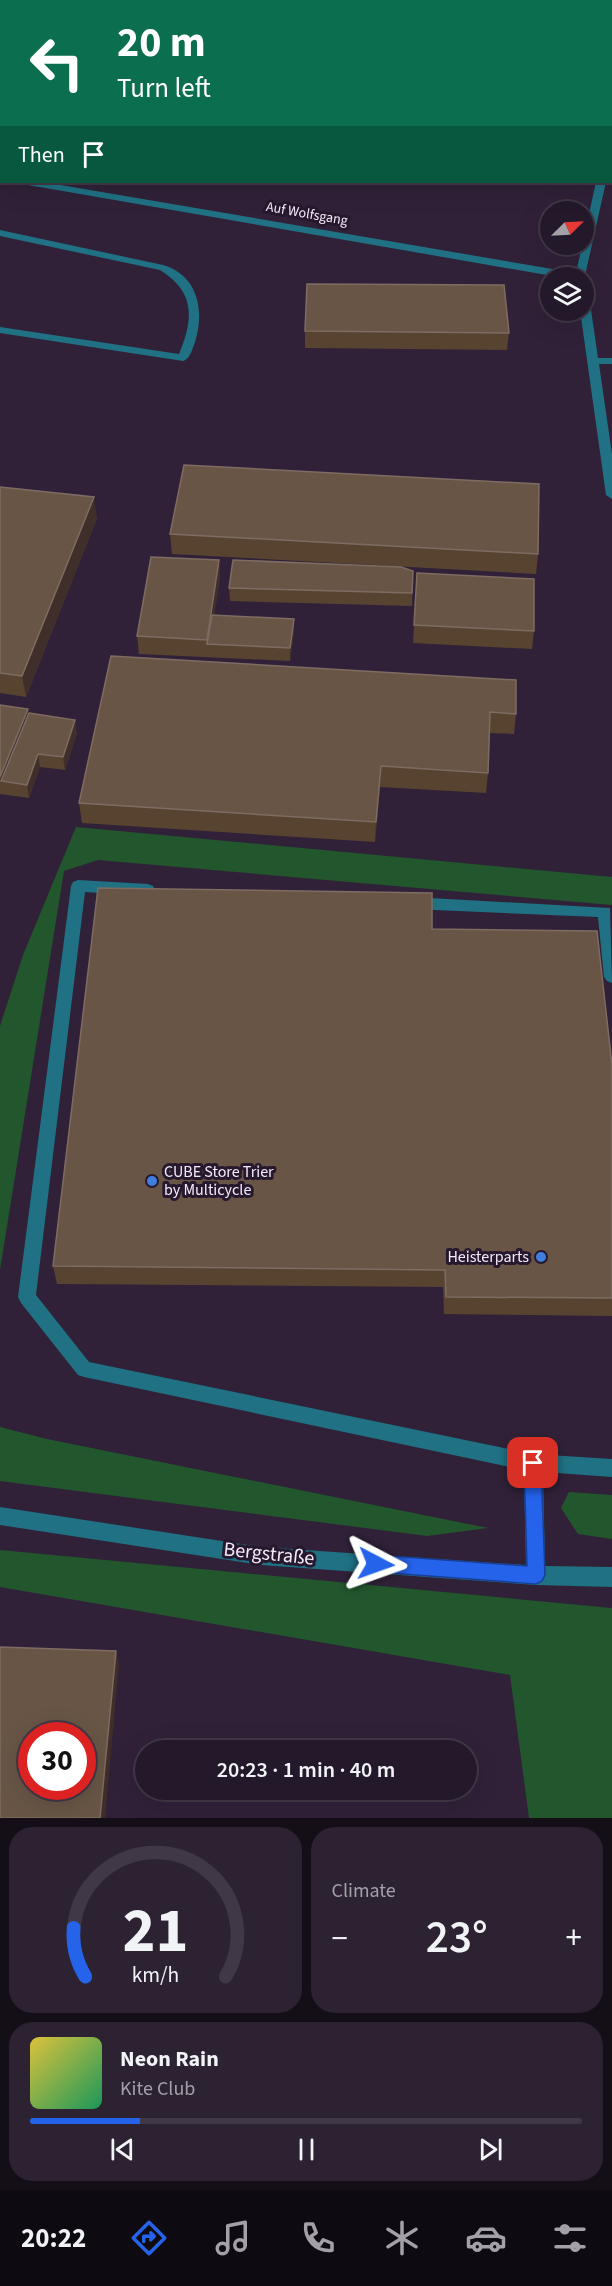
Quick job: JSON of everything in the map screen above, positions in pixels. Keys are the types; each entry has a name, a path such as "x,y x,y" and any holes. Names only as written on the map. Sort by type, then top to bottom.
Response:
{"street":[{"name":"Auf Wolfsgang","path":"34,183 540,270"},
{"name":"Auf Wolfsgang","path":"582,267 601,183"},
{"path":"0,233 163,268 174,274 191,292 195,308 193,335 183,358 0,330"},
{"path":"586,321 612,495"},
{"path":"592,361 612,360"},
{"path":"162,890 78,886 27,1297 84,1369 533,1463 612,1468"},
{"path":"401,902 605,912 612,977"},
{"path":"533,1463 536,1575"},
{"name":"Bergstraße","path":"0,1516 261,1556 536,1575 612,1577"}],"green space":[{"path":"76,827 612,877 612,905 98,860 64,871 0,1270 0,1026 23,955"},
{"path":"0,1427 47,1439 488,1528 427,1536 0,1481"},
{"path":"569,1492 612,1495 612,1539 578,1534 561,1508"},
{"path":"0,1550 612,1608 612,1818 529,1818 510,1675 0,1587"}],"building":[{"path":"307,284 504,285 509,333 305,331"},
{"path":"184,465 539,484 538,554 170,534"},
{"path":"0,487 94,497 22,676 0,673"},
{"path":"151,557 219,560 207,640 137,636"},
{"path":"233,560 401,567 413,571 412,593 229,588"},
{"path":"417,573 534,579 534,631 414,625"},
{"path":"212,615 294,619 290,648 207,644"},
{"path":"111,656 516,680 516,714 490,712 488,773 381,766 376,822 79,803"},
{"path":"0,705 28,709 0,777"},
{"path":"29,713 75,720 63,757 38,754 27,785 1,781"},
{"path":"98,888 432,893 432,929 597,931 612,1065 612,1298 446,1297 445,1270 53,1266"},
{"path":"0,1647 116,1651 100,1818 0,1818"}],"place":[{"name":"CUBE Store Trier by Multicycle","path":"152,1181"},
{"name":"Heisterparts","path":"541,1257"}],"route":[{"path":"376,1564 536,1575 533,1463"}]}
